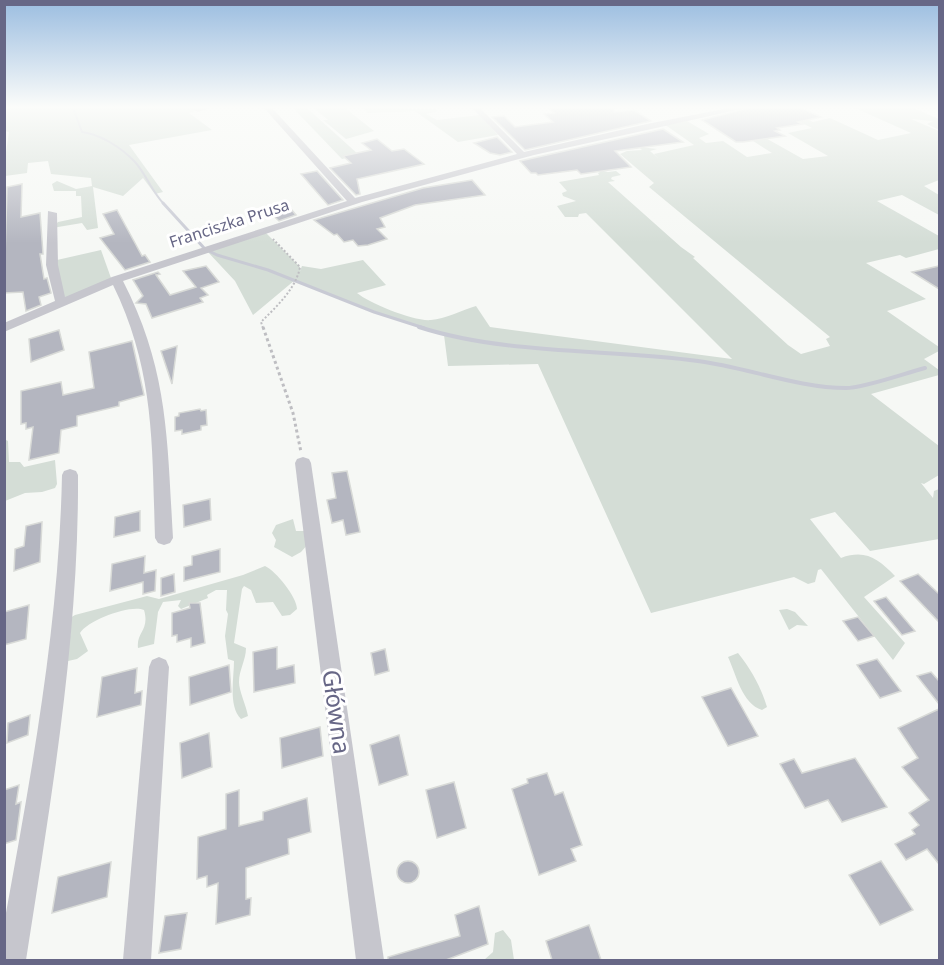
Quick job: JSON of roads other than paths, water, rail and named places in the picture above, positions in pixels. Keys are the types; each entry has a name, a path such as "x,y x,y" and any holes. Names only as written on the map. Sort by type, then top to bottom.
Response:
{"street":[{"path":"308,153 353,202"},
{"name":"Franciszka Prusa","path":"4,328 116,279 268,228 531,153"},
{"path":"52,213 52,265 59,298 63,302"},
{"path":"116,279 130,306 154,386 160,444 164,538"},
{"name":"Główna","path":"303,463 370,960"},
{"path":"12,960 65,631 71,511 70,474"},
{"path":"137,960 159,667"}],"waterway":[{"path":"125,153 139,167 164,204"},
{"path":"163,203 205,249 217,255 268,270 374,312 424,328"},
{"path":"419,327 452,336 522,347 698,361 828,387 863,386 925,368"}]}
